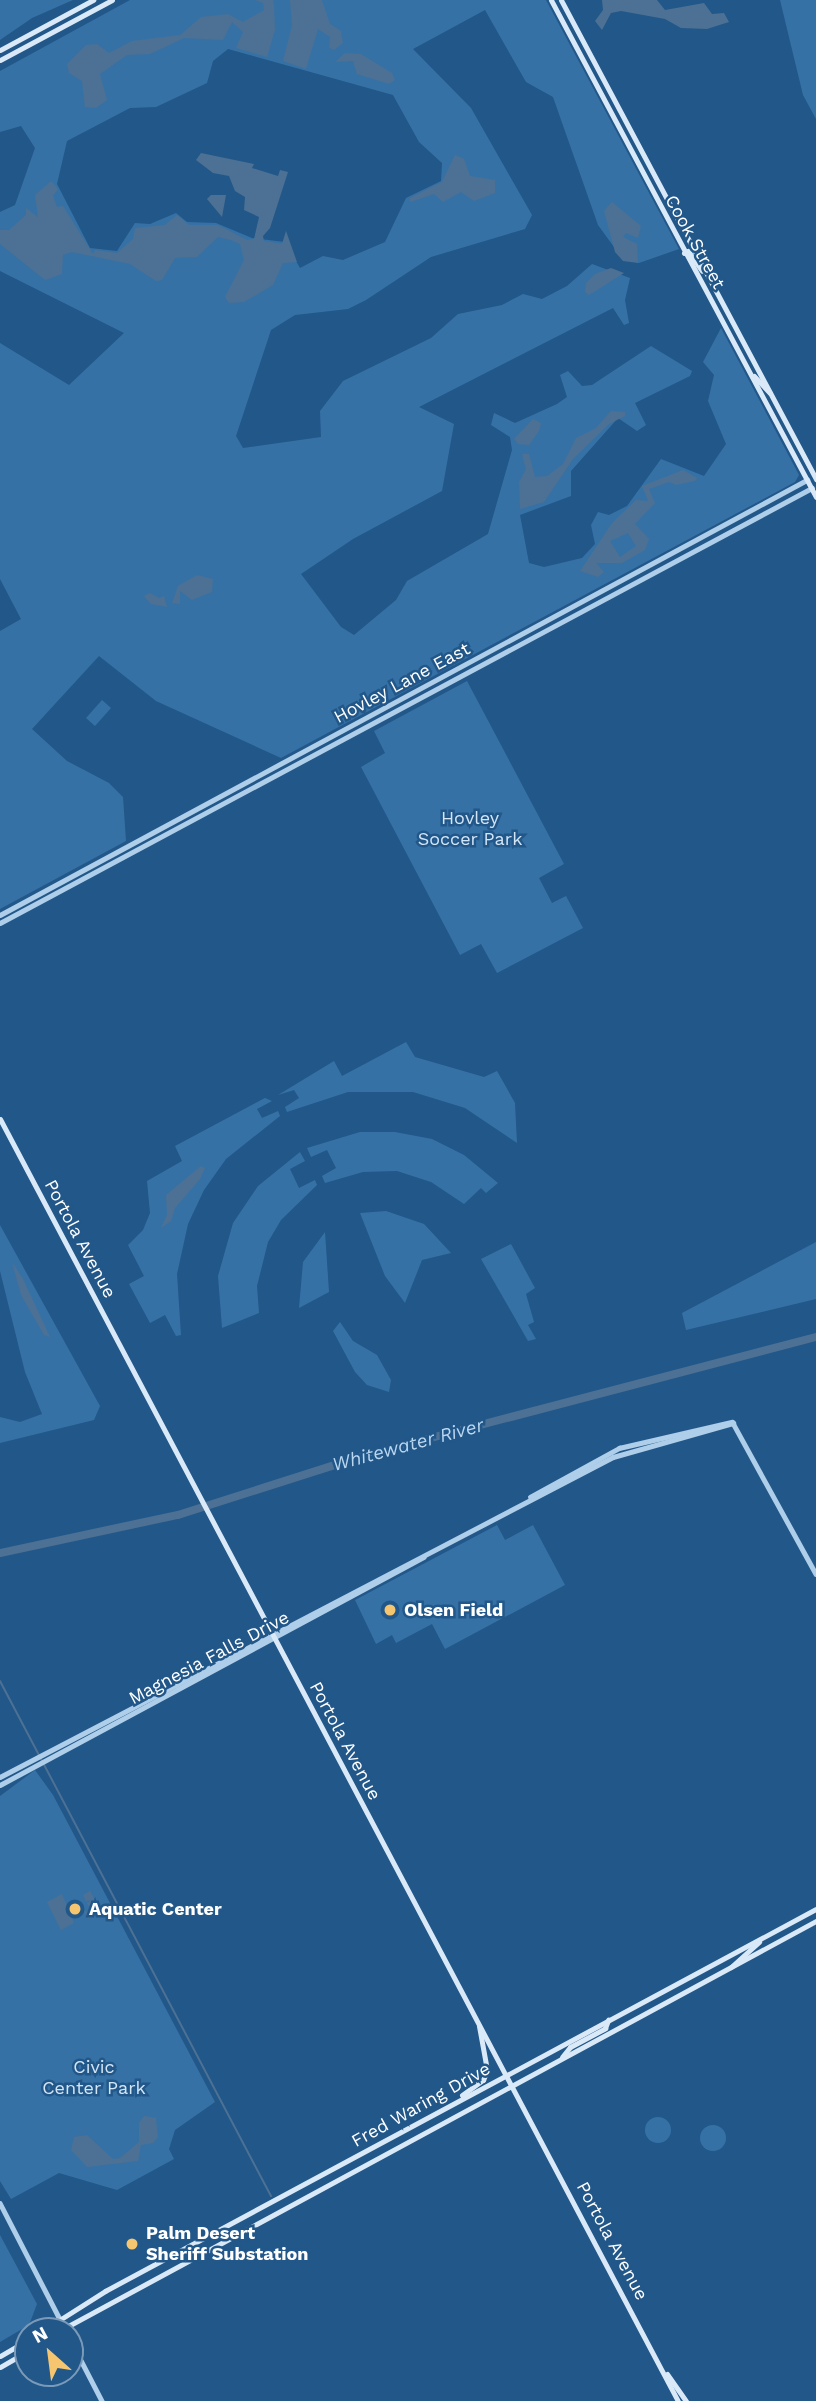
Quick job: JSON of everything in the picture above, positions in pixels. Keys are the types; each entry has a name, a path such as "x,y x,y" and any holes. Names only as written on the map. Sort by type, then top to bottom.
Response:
{"main road":[{"path":"0,50 93,0"},
{"path":"0,60 112,0"},
{"name":"Cook Street","path":"551,0 684,253 807,480 814,487 816,497"},
{"name":"Cook Street","path":"561,0 816,477"},
{"path":"684,253 690,254 709,279"},
{"path":"734,344 762,389 770,393"},
{"name":"Hovley Lane East","path":"807,480 816,477"},
{"name":"Portola Avenue","path":"0,1119 667,2374 678,2401"},
{"name":"Fred Waring Drive","path":"64,2317 449,2105 816,1909"},
{"name":"Fred Waring Drive","path":"84,2319 814,1920"},
{"path":"731,1966 761,1939"},
{"path":"449,2105 486,2074 476,2016"},
{"path":"562,2057 570,2047 605,2028 608,2020"},
{"name":"Portola Avenue","path":"667,2374 686,2401"}],"street":[{"name":"Hovley Lane East","path":"0,915 807,480"},
{"name":"Hovley Lane East","path":"0,923 814,487"},
{"path":"670,563 688,545"},
{"path":"583,610 606,590"},
{"path":"420,698 443,677"},
{"path":"34,905 34,900 61,882"},
{"name":"Magnesia Falls Drive","path":"0,1777 48,1755 274,1636 528,1500 619,1448 726,1420 733,1423 816,1574"},
{"path":"0,1785 32,1763"},
{"path":"0,2203 59,2317"},
{"path":"84,2366 102,2401"}],"green space":[{"path":"0,0 73,0 32,18 0,40"},
{"path":"130,0 546,0 679,249 639,263 622,258 598,225 553,97 526,82 485,10 413,49 471,108 532,215 525,229 431,257 348,309 295,315 271,330 236,436 243,448 321,437 320,411 343,381 431,338 458,314 502,305 523,294 542,299 567,286 592,264 630,278 625,300 629,323 624,325 613,308 419,407 454,424 442,491 353,539 301,574 341,627 354,635 396,600 407,581 488,534 512,450 510,437 491,425 494,413 515,423 557,404 567,397 560,375 568,371 582,386 592,385 651,346 692,371 690,376 635,403 646,425 637,431 618,418 571,471 571,496 520,515 529,563 544,567 582,558 595,544 591,525 598,512 609,515 627,506 661,459 704,476 726,444 708,401 714,375 703,362 721,328 799,475 795,482 281,758 156,701 99,656 32,729 67,761 109,783 123,797 126,841 0,909 0,631 21,619 0,579 0,343 69,385 124,333 0,271 0,212 15,205 35,148 21,126 0,132 0,71","holes":["228,49 393,95 419,142 442,163 441,181 406,198 385,242 343,260 323,256 300,268 285,242 252,238 216,223 187,222 176,213 150,224 135,223 117,251 90,248 57,184 67,141 130,108 156,107 207,83 213,61"]},
{"path":"780,0 816,0 816,119 803,95"},
{"name":"Hovley Soccer Park","path":"467,681 564,864 539,878 552,903 566,896 583,928 497,973 481,944 460,955 361,767 385,753 374,731"},
{"path":"102,700 111,708 95,726 86,718"},
{"path":"406,1042 415,1057 484,1077 497,1071 515,1103 517,1143 465,1108 413,1092 348,1092 287,1112 285,1107 299,1098 294,1090 278,1095 334,1061 342,1076"},
{"path":"265,1098 272,1101 257,1109 262,1118 278,1111 280,1116 226,1159 204,1190 188,1224 177,1274 181,1335 176,1336 165,1315 150,1323 129,1284 144,1276 128,1245 143,1230 150,1213 147,1181 182,1161 175,1146"},
{"path":"360,1132 395,1132 432,1139 464,1155 498,1183 486,1193 481,1188 464,1204 431,1182 397,1171 363,1172 325,1183 322,1176 336,1168 327,1150 311,1157 307,1148"},
{"path":"300,1152 305,1161 290,1169 299,1188 315,1180 317,1185 281,1220 268,1242 257,1286 259,1313 222,1328 218,1276 233,1223 258,1186"},
{"path":"386,1211 424,1224 451,1253 422,1260 405,1303 385,1276 360,1213"},
{"path":"0,1225 100,1406 94,1420 0,1443 0,1417 20,1422 42,1414 25,1372 0,1271"},
{"path":"325,1232 329,1292 299,1308 303,1262"},
{"path":"816,1242 816,1299 686,1330 682,1313"},
{"path":"511,1244 535,1288 526,1294 534,1322 528,1325 536,1339 528,1341 481,1259"},
{"path":"340,1322 353,1341 377,1355 391,1380 389,1392 367,1385 355,1372 333,1331"},
{"path":"497,1525 505,1540 533,1525 565,1585 445,1649 432,1624 396,1643 392,1635 376,1644 355,1600"},
{"name":"Civic Center Park","path":"35,1770 53,1795 215,2102 175,2130 169,2149 174,2159 117,2190 59,2173 11,2199 0,2181 0,1796"},
{"path":"658,2117 667,2121 671,2130 667,2139 658,2143 649,2139 645,2130 649,2121"},
{"path":"713,2125 722,2129 726,2138 722,2147 713,2151 704,2147 700,2138 704,2129"},
{"path":"0,2235 37,2304 32,2317 14,2317 14,2334 0,2342"}],"shaded area":[{"path":"255,0 273,0 274,4 275,30 267,57 236,48 243,32 232,22 223,40 184,38 150,54 127,55 100,74 107,100 96,108 85,107 82,81 69,73 67,64 86,45 97,44 109,53 132,41 180,35 201,17 228,14 243,22 264,10 263,3"},
{"path":"290,0 322,0 330,24 341,31 343,43 334,50 329,48 330,37 318,29 306,69 283,61 292,25"},
{"path":"602,0 657,0 665,10 704,3 712,14 724,13 729,22 707,29 681,28 665,19 621,11 611,13 602,30 595,21 603,10"},
{"path":"345,53 361,54 392,73 395,80 389,84 357,74 353,61 335,62"},
{"path":"201,153 254,164 252,168 278,176 280,170 288,172 270,228 263,236 264,241 282,244 286,231 297,262 283,263 273,285 244,302 229,303 225,297 244,260 240,244 231,240 218,237 197,257 175,258 162,280 156,281 130,264 72,252 63,255 62,274 45,280 0,244 0,230 9,230 26,215 26,208 38,217 35,195 51,181 58,189 53,196 57,207 63,206 93,254 95,250 117,253 133,239 135,228 165,225 177,215 189,225 218,225 247,240 254,239 259,217 244,210 245,197 235,191 229,176 213,173 196,160"},
{"path":"455,155 464,159 470,176 495,180 495,193 474,201 461,192 443,202 434,194 410,202 410,198 442,182"},
{"path":"211,195 226,195 222,217 207,199"},
{"path":"612,202 641,226 638,238 626,233 623,237 637,244 638,263 623,261 615,252 604,211"},
{"path":"611,268 624,273 589,295 585,292 586,283 595,274"},
{"path":"611,411 625,412 625,416 609,424 573,459 544,502 520,509 519,482 526,469 522,454 529,454 535,477 547,476 563,464 576,438 596,428"},
{"path":"533,419 541,423 539,431 529,445 518,444 514,439"},
{"path":"683,470 697,478 695,481 676,485 669,482 649,489 655,503 635,524 649,539 645,550 622,563 596,563 604,572 598,577 580,571 612,523 636,500 648,501 642,486","holes":["628,533 636,546 620,557 610,541"]},
{"path":"197,575 213,579 212,592 192,600 180,591 180,604 172,603 178,586"},
{"path":"150,593 159,598 164,596 167,607 151,604 144,596"},
{"path":"201,1166 205,1168 200,1179 175,1208 171,1221 161,1228 167,1215 166,1195"},
{"path":"12,1262 23,1279 50,1337 44,1335 21,1295"},
{"path":"90,1891 102,1912 88,1919 84,1911 93,1913 87,1903 93,1900 86,1901 83,1895"},
{"path":"62,1894 74,1923 61,1930 47,1902"},
{"path":"144,2116 156,2118 158,2137 153,2143 141,2145 138,2161 87,2167 71,2150 74,2137 87,2135 113,2159 120,2158 139,2142 139,2123"}],"waterway":[{"name":"Whitewater River","path":"0,1553 178,1515 366,1455 816,1337"},
{"path":"0,1681 271,2196"}],"place":[{"name":"Olsen Field","path":"390,1610"},
{"name":"Aquatic Center","path":"75,1909"},
{"name":"Palm Desert Sheriff Substation","path":"132,2244"}]}
